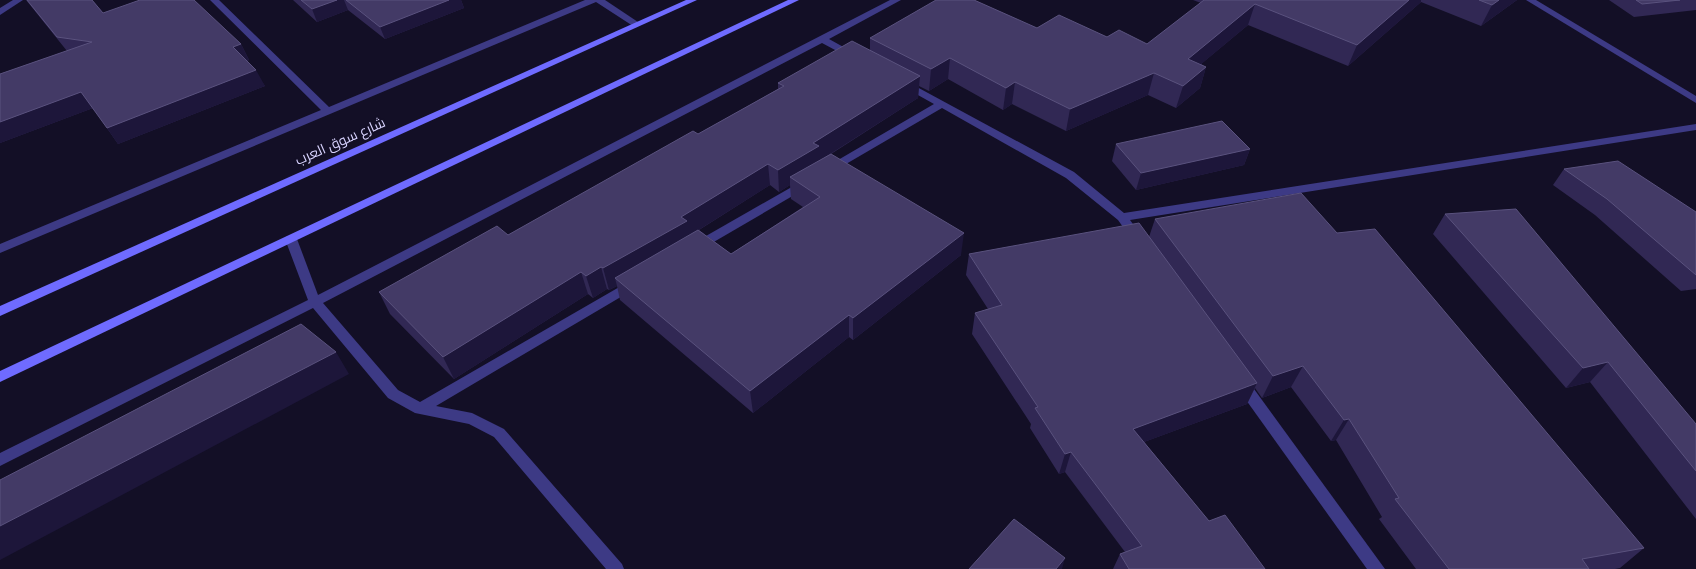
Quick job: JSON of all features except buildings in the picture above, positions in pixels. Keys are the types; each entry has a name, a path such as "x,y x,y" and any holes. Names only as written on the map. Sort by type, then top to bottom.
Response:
{"main road":[{"name":"شارع سوق العرب","path":"0,311 693,0"},
{"path":"0,377 796,0"}],"street":[{"path":"0,12 19,0"},
{"path":"214,0 327,111"},
{"path":"0,249 593,0"},
{"path":"599,0 636,24"},
{"path":"0,460 315,302 898,0"},
{"path":"1530,0 1696,100"},
{"path":"822,40 865,62"},
{"path":"891,76 1070,175 1122,217 1145,249"},
{"path":"685,254 942,104"},
{"path":"1122,217 1696,127"},
{"path":"292,239 315,302 393,394 420,409 472,419 499,433 616,569"},
{"path":"420,409 642,279"},
{"path":"1232,369 1377,569"}]}
